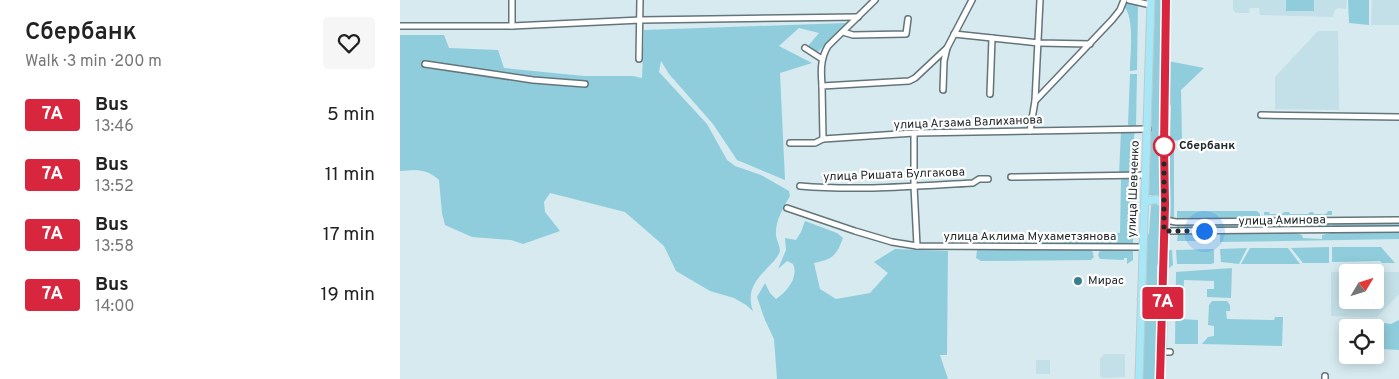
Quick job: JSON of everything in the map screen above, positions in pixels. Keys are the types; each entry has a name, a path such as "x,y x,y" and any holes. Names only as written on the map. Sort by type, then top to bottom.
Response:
{"main road":[{"path":"1160,379 1165,220 1166,0"},
{"name":"улица Шевченко","path":"1139,379 1151,2"},
{"path":"1145,202 1156,199 1165,205"},
{"path":"1141,299 1146,305 1152,307 1163,299"}],"street":[{"path":"512,0 512,26"},
{"path":"639,59 640,0"},
{"path":"823,139 823,54 828,46 875,0"},
{"path":"943,90 944,61 947,48 972,0"},
{"path":"1030,131 1035,101 1040,0"},
{"path":"1035,101 1112,20 1120,10 1124,0"},
{"path":"1130,0 1151,2"},
{"path":"400,26 512,26 641,20 858,17"},
{"path":"842,32 853,35 906,34 908,19"},
{"path":"954,34 1039,42 1090,44"},
{"path":"990,94 992,38"},
{"path":"805,48 822,59"},
{"path":"822,86 909,81 915,78 947,48"},
{"path":"425,64 533,80 585,84"},
{"path":"1261,115 1399,117"},
{"name":"улица Агзама Валиханова","path":"790,143 816,143 823,139 914,133 1148,129"},
{"path":"914,133 914,186 918,246"},
{"path":"1011,177 1146,175"},
{"name":"улица Ришата Булгакова","path":"800,186 820,188 914,186 973,183 980,179 988,179"},
{"name":"улица Аклима Мухаметзянова","path":"787,208 873,236 918,246 1143,247"},
{"name":"улица Аминова","path":"1165,220 1176,222 1399,220"},
{"path":"1265,221 1265,231"},
{"path":"1274,231 1272,226 1276,221"},
{"name":"улица Аминова","path":"1164,231 1399,230"},
{"path":"1161,352 1170,352"}],"shaded area":[{"path":"1155,0 1162,0 1162,198 1149,195"},
{"path":"1233,0 1347,0 1346,9 1338,8 1334,11 1333,17 1260,15 1259,8 1250,8 1249,13 1236,13 1233,10"},
{"path":"1286,0 1314,0 1314,11 1286,11"},
{"path":"1348,0 1369,0 1369,25 1349,23"},
{"path":"1372,0 1399,0 1399,25 1371,25"},
{"path":"1127,2 1138,5 1137,70 1130,71 1131,28 1130,19 1124,6"},
{"path":"846,23 818,52 808,46 819,33 799,28 779,46 812,63 780,73 785,180 737,160 713,124 669,74 661,61 659,72 707,124 727,160 735,166 761,175 789,191 790,196 777,225 776,236 780,251 752,289 751,303 753,311 734,298 710,291 676,271 664,246 625,212 550,193 544,202 545,212 560,231 523,244 511,240 472,237 445,225 439,180 430,173 416,170 400,171 400,35 444,35 449,48 498,50 504,68 584,76 633,76 642,78 644,30"},
{"path":"1318,31 1338,31 1339,110 1275,109 1275,77"},
{"path":"1168,61 1204,68 1181,90 1182,140 1170,141 1171,105"},
{"path":"1130,74 1137,74 1136,127 1129,127 1128,124"},
{"path":"1136,130 1134,135 1135,174 1119,174 1121,131"},
{"path":"1174,148 1174,220 1167,211 1170,199 1170,150"},
{"path":"1121,177 1135,177 1133,243 1042,244 1041,232 1120,233"},
{"path":"1154,202 1162,206 1160,260 1157,266 1157,301 1148,303 1146,300 1147,238 1151,205"},
{"path":"1177,211 1257,211 1260,214 1260,219 1177,220"},
{"path":"1328,211 1332,211 1332,215 1264,215 1264,212 1269,212 1270,214 1289,212 1290,214 1308,214 1313,212 1314,214 1326,214"},
{"path":"805,221 837,233 843,238 833,256 814,263 820,289 836,299 870,293 888,273 874,262 895,249 948,251 947,355 940,355 948,379 777,379 774,339 757,297 765,283 770,293 776,299 791,284 794,274 793,264 787,261 778,269 786,250 785,238 796,240"},
{"path":"1332,223 1399,223 1399,226 1331,227"},
{"path":"1177,224 1261,224 1263,226 1177,228"},
{"path":"1279,224 1330,224 1330,227 1279,228"},
{"path":"1292,232 1302,235 1303,238 1322,239 1322,235 1331,233 1399,232 1399,239 1220,242 1220,235 1223,233"},
{"path":"1178,233 1213,233 1214,241 1177,241"},
{"path":"1329,247 1329,263 1303,263 1291,248"},
{"path":"1332,247 1381,247 1395,263 1382,263 1380,261 1332,262"},
{"path":"1247,248 1239,264 1221,262 1220,249"},
{"path":"1250,248 1288,248 1300,264 1241,264"},
{"path":"1214,249 1214,263 1177,264 1176,250"},
{"path":"977,250 1092,250 1094,257 1091,260 981,261 976,258"},
{"path":"1100,250 1133,251 1133,260 1127,264 1127,258 1124,258 1124,260 1100,259 1098,255"},
{"path":"1166,250 1172,250 1173,265 1168,271 1167,348 1165,347"},
{"path":"1232,268 1231,298 1207,297 1207,289 1214,289 1214,281 1184,280 1182,319 1198,320 1198,344 1175,344 1176,272"},
{"path":"1331,272 1339,272 1339,309 1384,309 1384,272 1399,272 1399,294 1377,317 1331,316"},
{"path":"1212,301 1227,301 1230,305 1230,311 1226,311 1227,319 1274,320 1275,317 1283,317 1282,346 1202,344 1208,337 1214,336 1214,326 1208,325 1209,305"},
{"path":"1145,309 1149,311 1159,309 1156,379 1143,379"},
{"path":"1399,320 1399,350 1384,349 1384,323 1391,324"},
{"path":"1104,354 1125,354 1125,377 1102,378 1100,376 1100,359"},
{"path":"1036,360 1050,360 1050,374 1036,374"}],"bus line":[{"name":"7А","path":"1160,379 1165,205 1166,0"}],"place":[{"name":"Сбербанк","path":"1164,146"},
{"name":"Мирас","path":"1078,281"}],"route":[{"path":"1164,146 1164,231 1204,231"}]}
